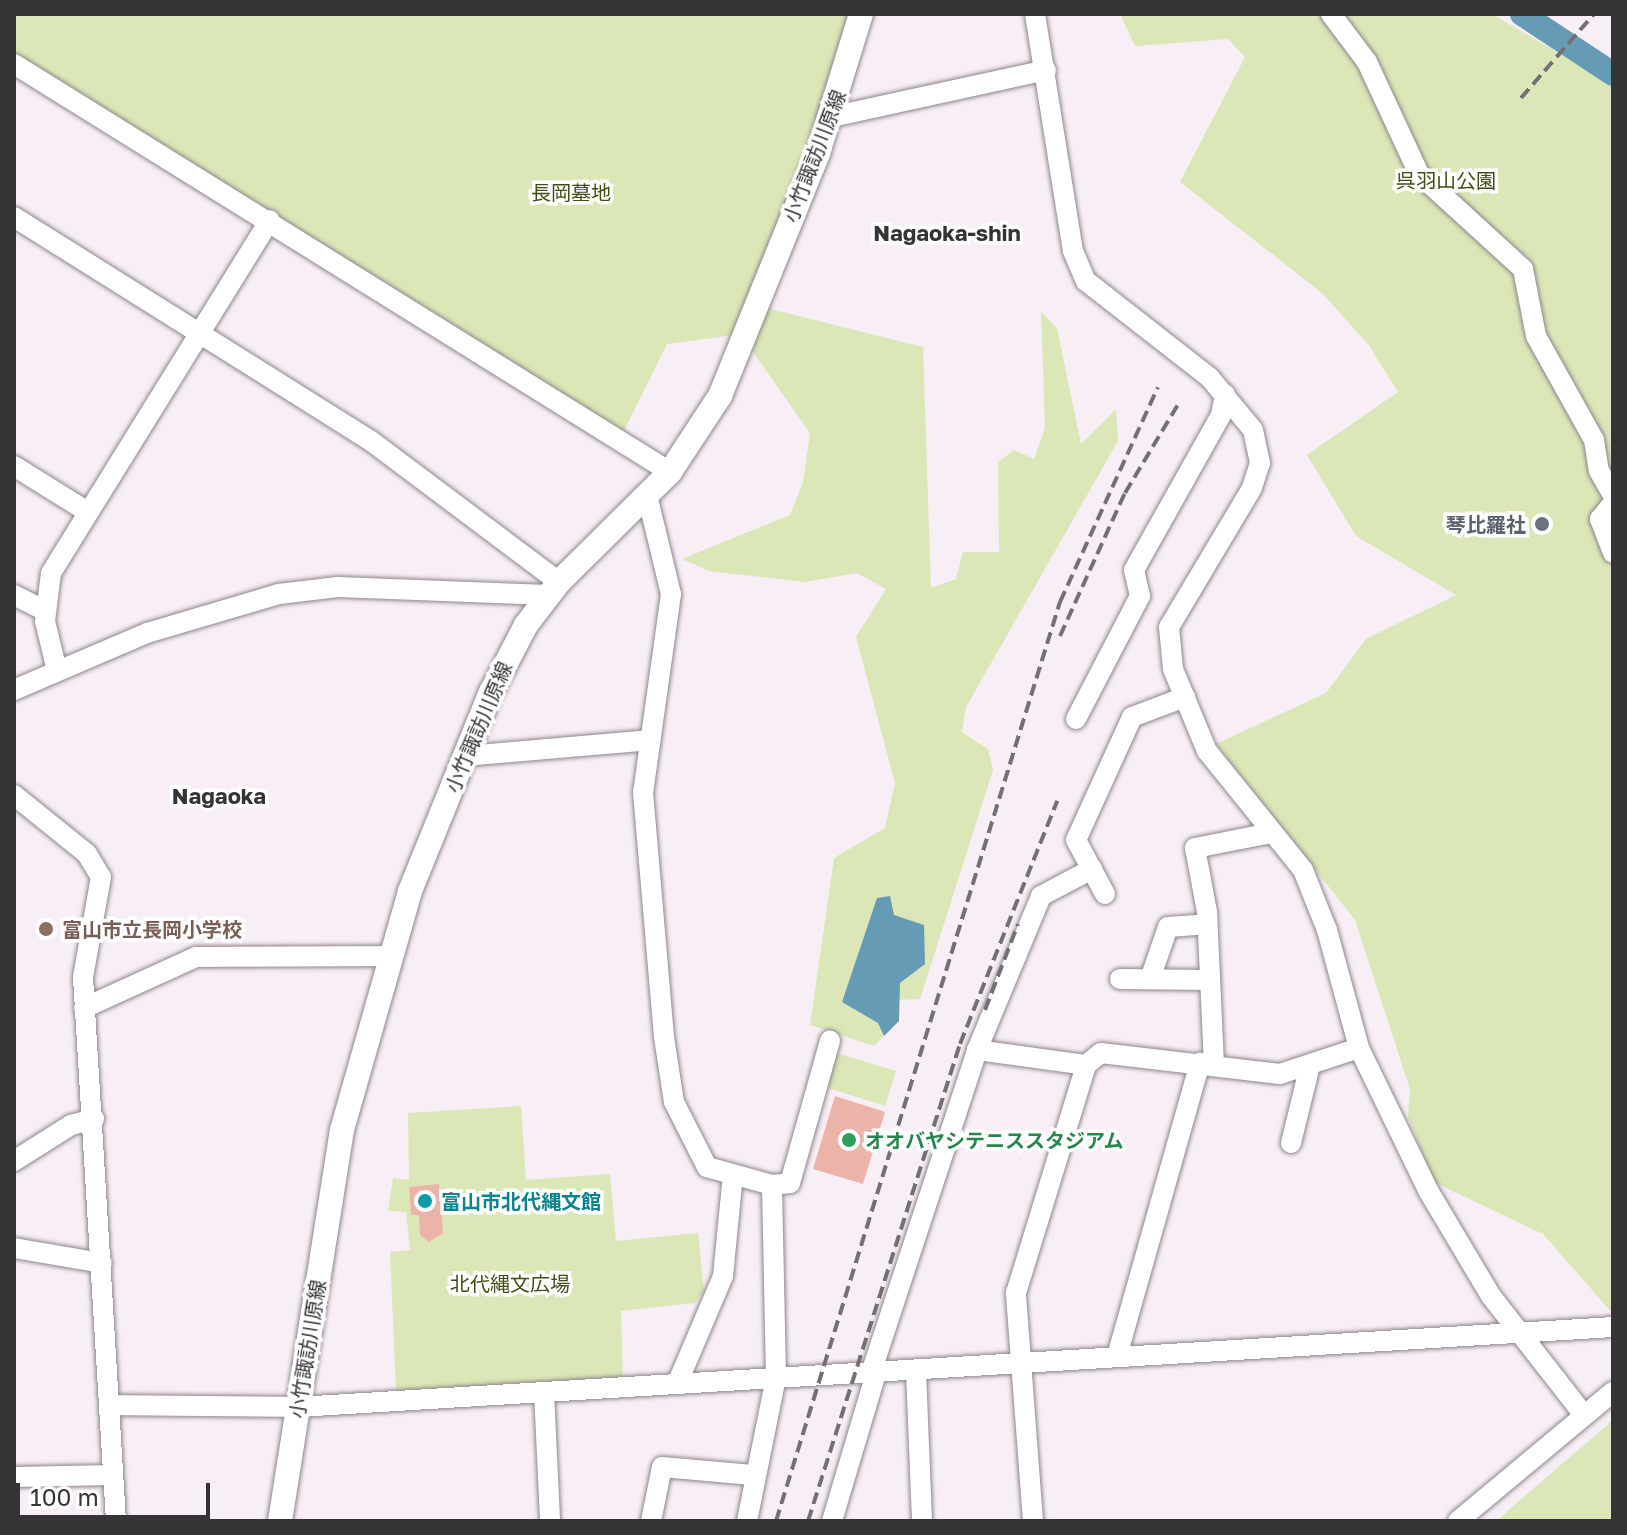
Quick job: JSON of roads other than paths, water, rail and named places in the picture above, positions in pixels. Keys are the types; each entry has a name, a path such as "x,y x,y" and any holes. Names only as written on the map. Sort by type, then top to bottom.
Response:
{"main road":[{"name":"小竹諏訪川原線","path":"280,1521 342,1130 387,956 465,756 509,654 553,589 670,472 720,396 831,117 861,14"}],"street":[{"path":"1035,14 1073,251 1086,281 1225,394 1253,430 1260,463 1252,488 1169,627 1168,653 1185,697 1207,751 1303,870 1316,898 1359,1048 1429,1192 1517,1330 1584,1415"},
{"path":"1331,14 1367,62 1419,174 1523,269 1536,336 1594,440 1599,471 1613,495"},
{"path":"14,64 270,220 670,472"},
{"path":"831,117 1046,70"},
{"path":"14,217 371,441 553,589"},
{"path":"57,671 45,611 51,573 270,220"},
{"path":"1076,719 1140,596 1134,570 1221,415 1225,394"},
{"path":"14,466 88,512"},
{"path":"647,495 671,594 643,792 674,1102 707,1167 772,1185 790,1183 830,1041"},
{"path":"1613,503 1600,519 1613,553"},
{"path":"14,690 206,612 279,594 352,587 553,589"},
{"path":"14,595 45,611"},
{"path":"1105,894 1076,840 1132,717 1185,697"},
{"path":"465,756 650,740"},
{"path":"14,795 87,854 101,877 84,1008 94,1119 116,1521"},
{"path":"1117,1356 1207,1064 1210,980 1207,924 1195,848 1271,833"},
{"path":"832,1521 873,1373 977,1050 1041,896 1092,869"},
{"path":"1150,979 1168,927 1207,924"},
{"path":"84,1008 196,957 387,956"},
{"path":"1120,979 1210,980"},
{"path":"1033,1521 1026,1362 1016,1293 1086,1065 1101,1053 1280,1074 1359,1048"},
{"path":"977,1050 1086,1065"},
{"path":"1291,1143 1310,1065"},
{"path":"14,1161 71,1125 94,1119"},
{"path":"677,1384 723,1276 733,1174"},
{"path":"747,1521 753,1475 776,1377 772,1185"},
{"path":"14,1248 102,1263"},
{"path":"111,1405 298,1407 916,1371 1517,1330 1613,1327"},
{"path":"916,1371 922,1521"},
{"path":"544,1392 550,1521"},
{"path":"1458,1521 1613,1392"},
{"path":"651,1521 662,1467 753,1475"},
{"path":"14,1477 113,1475"}],"water":[{"path":"890,896 894,915 924,925 925,964 900,983 899,1021 884,1036 878,1023 842,1002 877,898"}],"waterway":[{"path":"1522,14 1613,74"}],"railway":[{"path":"1521,98 1594,14"},
{"path":"776,1521 1060,602 1158,387"},
{"path":"1060,636 1125,493 1180,401"},
{"path":"808,1521 960,1044 1057,801"},
{"path":"985,1010 1018,924"}],"place":[{"name":"琴比羅社","path":"1542,524"},
{"name":"富山市立長岡小学校","path":"46,929"},
{"name":"オオバヤシテニススタジアム","path":"849,1140"},
{"name":"富山市北代縄文館","path":"425,1201"}],"district":[{"name":"Nagaoka-shin","path":"947,233"},
{"name":"Nagaoka","path":"219,796"}],"park label":[{"name":"呉羽山公園","path":"1446,180"},
{"name":"長岡墓地","path":"571,192"},
{"name":"北代縄文広場","path":"510,1283"}]}
